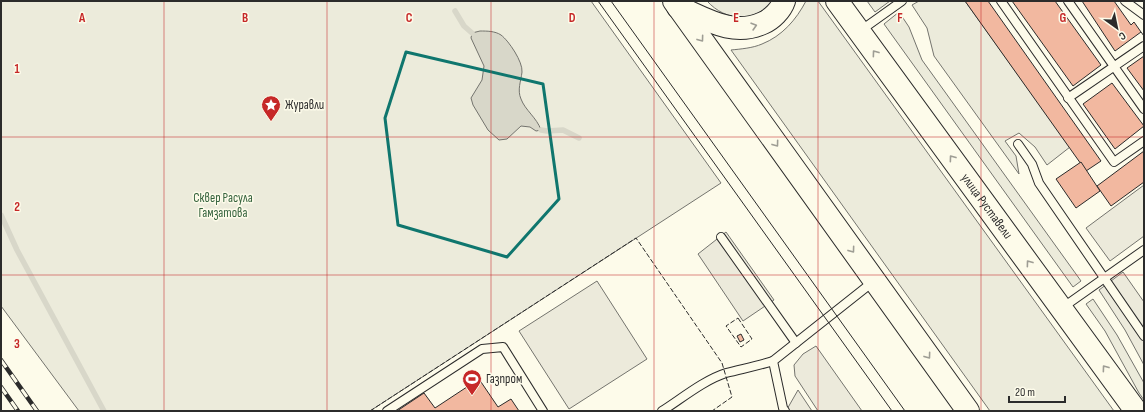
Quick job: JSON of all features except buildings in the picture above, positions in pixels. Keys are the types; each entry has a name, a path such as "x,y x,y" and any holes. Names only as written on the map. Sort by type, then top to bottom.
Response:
{"main road":[{"path":"676,4 719,24 736,29 754,27 770,20 782,6 784,1"},
{"name":"улица Руставели","path":"837,1 1136,411"},
{"path":"676,4 968,411"}],"lane":[{"path":"859,32 902,1"},
{"path":"1000,1 1114,162 1144,141"},
{"path":"1068,1 1144,109"},
{"path":"1125,1 1144,15"},
{"path":"1068,98 1144,46"},
{"path":"1018,144 1032,164 1039,183 1144,336"},
{"path":"721,237 796,343"},
{"path":"1062,308 1144,250"},
{"path":"662,411 711,380 725,374 773,361 874,280"},
{"path":"387,411 482,349 503,347 543,411"},
{"path":"773,361 783,410"}],"highlighted area":[{"path":"406,52 543,84 559,199 507,257 398,225 385,118"}],"green space":[{"name":"Сквер Расула Гамзатова","path":"1,1 591,1 721,183 370,411 79,411 1,306"},
{"path":"707,1 773,1 758,13 740,17 723,13"},
{"path":"806,1 818,1 1114,411 990,411 731,50 762,44 776,37 788,27 798,15"},
{"path":"867,1 890,1 875,12"},
{"path":"919,1 965,1 1070,147 1047,165 1035,147 1019,133 1005,141 1016,156 1019,174 934,56 927,28 912,5"},
{"path":"899,12 909,27 922,60 1081,281 1073,287 884,24"},
{"path":"1093,299 1117,335 1144,383 1144,400 1105,331 1086,304"}],"shaded area":[{"path":"480,31 494,32 501,35 515,52 522,68 519,89 520,96 525,107 537,122 541,130 536,131 530,127 521,126 507,139 499,140 488,130 473,105 471,98 482,80 484,66 471,38 472,33"},
{"path":"1144,185 1144,236 1110,261 1086,228"},
{"path":"726,232 774,300 743,321 698,254"},
{"path":"1123,272 1144,302 1144,365 1125,330 1099,290"},
{"path":"597,281 647,359 569,409 519,331"},
{"path":"816,346 862,411 818,411 795,376 794,365 803,354"},
{"path":"798,390 812,411 786,411"}],"waterway":[{"path":"455,11 464,26 472,33"},
{"path":"541,130 563,130 579,138"},
{"path":"1,215 17,250 104,411"}],"tram line":[{"path":"598,1 892,411"},
{"path":"611,1 905,411"}],"railway":[{"path":"1,360 37,411"},
{"path":"1,387 18,411"}],"fence":[{"path":"1141,32 1144,36"},
{"path":"370,411 636,238 722,363 732,397 712,411"},
{"path":"738,318 752,339 741,347 726,326 738,318"}],"place":[{"name":"Журавли","path":"271,122"},
{"name":"Газпром","path":"472,396"}]}
